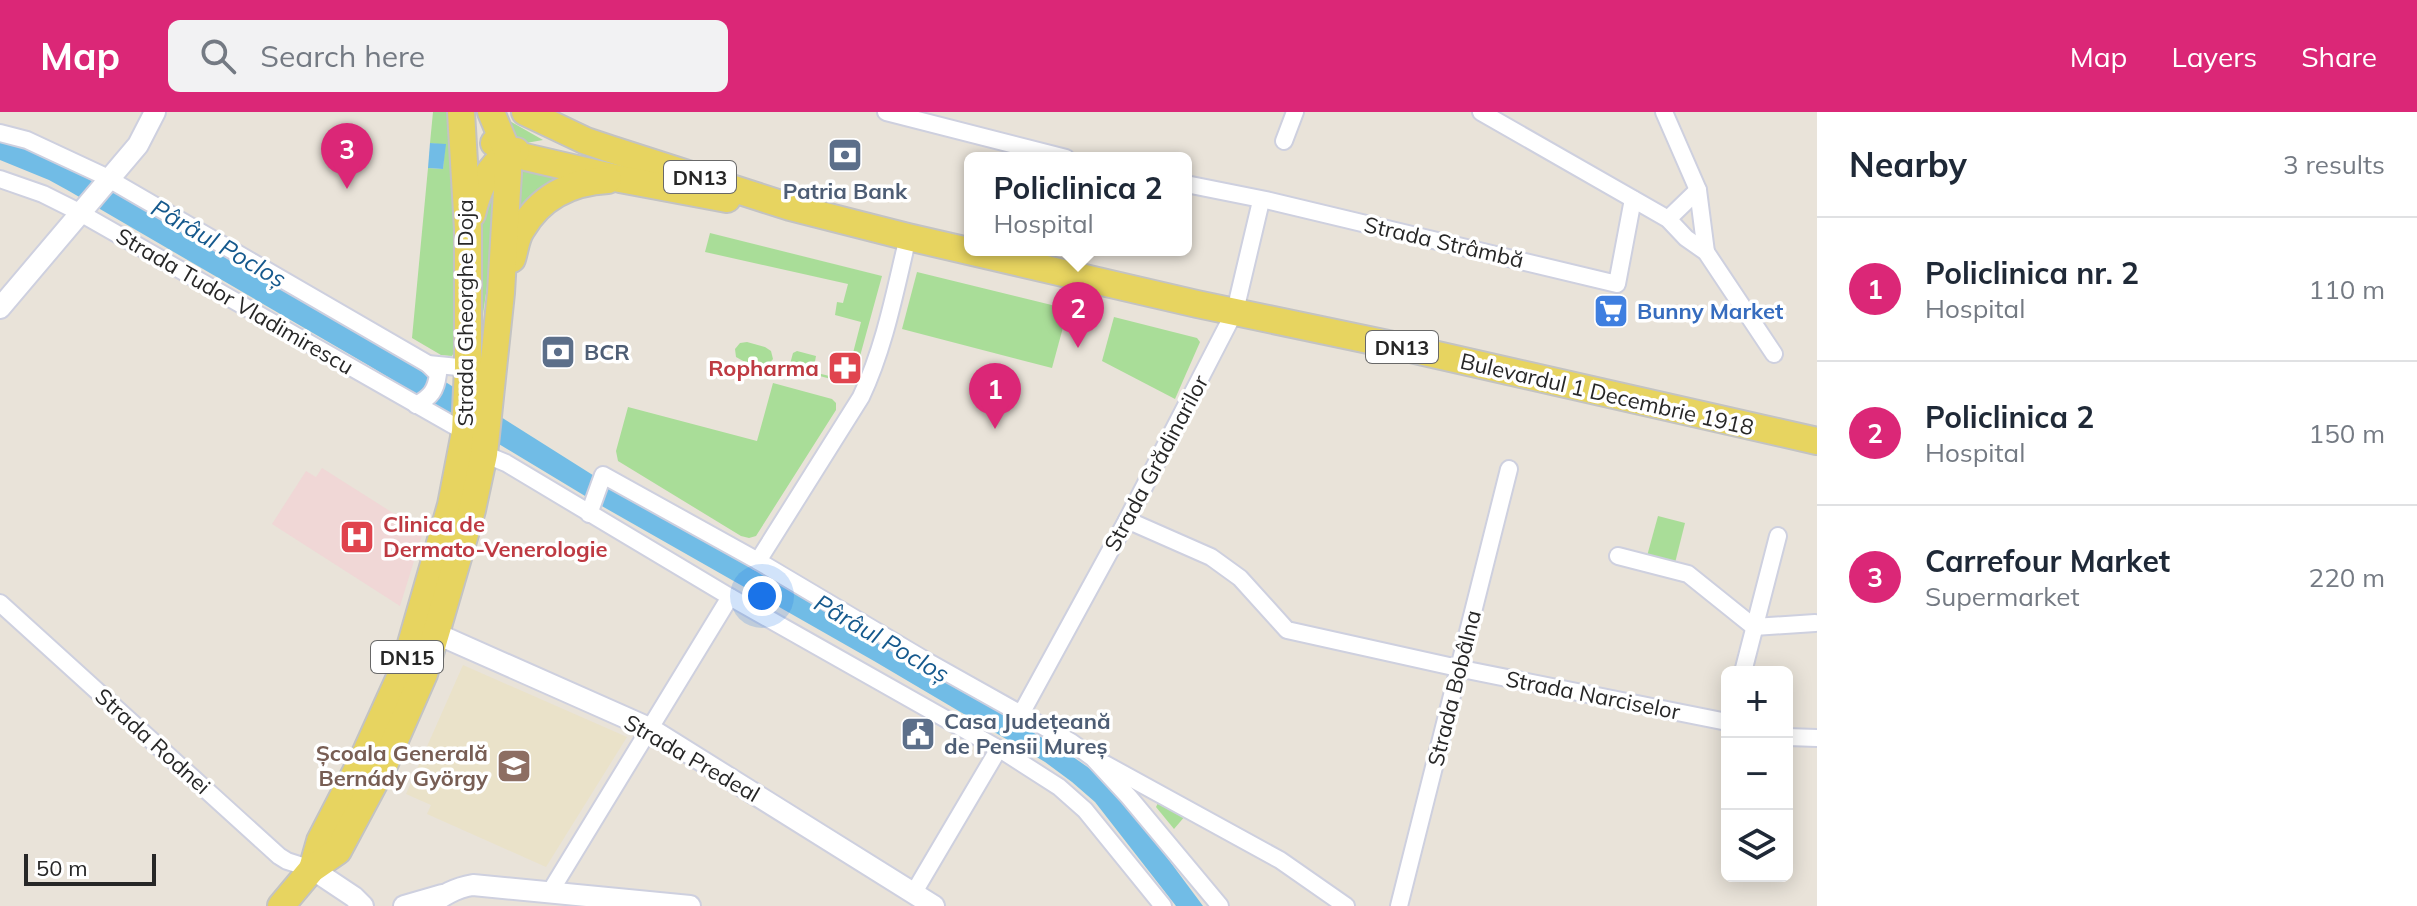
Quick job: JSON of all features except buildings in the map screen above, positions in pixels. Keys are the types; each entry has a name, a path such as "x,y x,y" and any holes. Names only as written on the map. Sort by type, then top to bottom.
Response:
{"main road":[{"name":"Bulevardul 1 Decembrie 1918","path":"462,112 479,133 508,153 699,195 790,207"},
{"name":"Strada Gheorghe Doja","path":"312,869 320,841 365,754 404,668 451,505 465,432 468,368 468,229 462,112"},
{"name":"DN15","path":"491,112 508,153"},
{"name":"Bulevardul 1 Decembrie 1918","path":"525,112 610,149 790,207 964,250"},
{"path":"468,229 478,190 508,153 538,143 567,143 610,149"},
{"name":"Strada Gheorghe Doja","path":"281,906 312,869 338,851 405,722 437,634 472,510 484,454 501,293 508,153"},
{"path":"501,293 521,230 547,198 580,184 620,179"},
{"name":"Bulevardul 1 Decembrie 1918","path":"992,256 1817,441"}],"street":[{"path":"0,308 138,145 155,112"},
{"path":"886,112 1043,152"},
{"path":"1284,141 1295,112"},
{"path":"1481,112 1668,219 1686,238 1706,252 1774,354"},
{"path":"1669,114 1698,190 1706,252"},
{"name":"Strada Tudor Vladimirescu","path":"0,133 27,140 108,180 428,364 468,368"},
{"name":"Strada Tudor Vladimirescu","path":"0,179 85,209 465,432"},
{"name":"Strada Strâmbă","path":"1192,185 1266,200 1617,284 1633,199"},
{"path":"1668,219 1698,190"},
{"name":"Strada Grădinarilor","path":"1021,714 1127,520 1235,311 1261,201"},
{"path":"758,561 861,397 881,352 908,237"},
{"path":"416,405 429,398 436,387 438,374 428,364"},
{"path":"484,454 506,463 1059,787 1085,810 1163,906"},
{"name":"Strada Bobâlna","path":"1399,906 1509,469"},
{"path":"589,514 603,475 758,561 1093,758 1280,860 1346,906"},
{"name":"Strada Narciselor","path":"1127,520 1211,557 1240,578 1287,630 1721,721"},
{"path":"1744,666 1778,536"},
{"path":"1618,556 1688,574 1754,627 1815,623"},
{"path":"550,892 730,597"},
{"name":"Strada Rodnei","path":"0,603 279,856 312,869"},
{"name":"Strada Predeal","path":"437,634 649,728 910,900 934,906"},
{"path":"1793,737 1817,738"},
{"path":"910,900 998,750"},
{"path":"1093,758 1220,906"},
{"path":"312,869 358,902 379,906"},
{"path":"404,906 436,901 461,887 473,885 690,906"}],"shaded area":[{"name":"Clinica de Dermato-Venerologie","path":"322,468 423,532 400,606 272,524 306,471 316,477"},
{"name":"Școala Generală Bernády György","path":"463,665 627,737 546,867 427,814 431,805 406,794"}],"green space":[{"path":"433,112 449,112 453,132 459,343 452,356 441,355 412,338 428,168 443,169 445,145 430,143"},
{"path":"501,116 543,140 509,146"},
{"path":"519,166 564,179 518,216"},
{"path":"499,172 493,245 480,335 477,227"},
{"path":"710,233 882,276 854,378 843,382 792,369 790,364 793,353 797,351 816,356 813,372 846,380 861,322 835,315 837,302 843,303 848,284 705,252"},
{"path":"917,272 1068,309 1052,368 902,329"},
{"path":"1114,317 1197,338 1200,342 1175,399 1102,361"},
{"path":"747,342 771,351 773,359 768,365 751,364 736,357 735,349 740,343"},
{"path":"773,383 832,399 836,410 756,536 741,536 618,461 616,451 628,407 757,441"},
{"path":"1658,516 1685,523 1675,563 1647,556"},
{"path":"1159,801 1186,815 1174,829 1156,807"}],"water":[{"path":"0,136 86,172 417,364 607,484 762,571 1066,752 1099,775 1125,801 1203,906 1176,906 1095,802 1045,762 600,505 368,365 69,191 0,160"},
{"path":"430,143 446,144 443,169 428,168"}],"place":[{"name":"Patria Bank","path":"845,155"},
{"name":"Carrefour Market","path":"347,189"},
{"name":"Bunny Market","path":"1611,311"},
{"name":"Policlinica 2","path":"1078,348"},
{"name":"BCR","path":"558,352"},
{"name":"Ropharma","path":"845,368"},
{"name":"Policlinica nr. 2","path":"995,429"},
{"name":"Clinica de Dermato-Venerologie","path":"357,537"},
{"name":"Casa Județeană de Pensii Mureș","path":"918,734"},
{"name":"Școala Generală Bernády György","path":"514,766"}],"water label":[{"name":"Pârâul Pocloș","path":"219,243"},
{"name":"Pârâul Pocloș","path":"882,638"}]}
